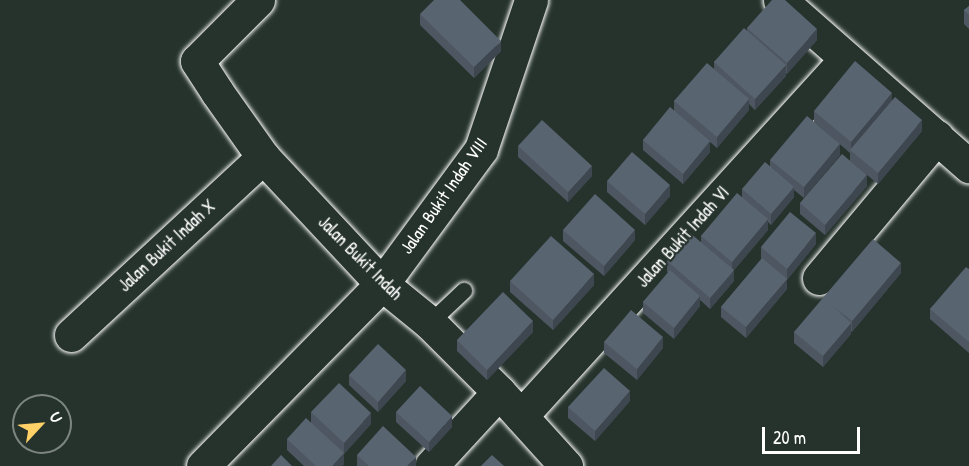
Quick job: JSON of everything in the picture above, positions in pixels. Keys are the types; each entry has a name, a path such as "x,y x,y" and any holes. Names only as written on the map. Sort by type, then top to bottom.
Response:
{"street":[{"name":"Jalan Bukit Indah","path":"258,0 197,61 263,157 382,284 430,323 500,392 566,466"},
{"name":"Jalan Bukit Indah VIII","path":"203,466 382,284 481,149 531,0"},
{"path":"780,0 969,166"},
{"name":"Jalan Bukit Indah VI","path":"521,416 846,59"},
{"path":"819,278 937,137"},
{"name":"Jalan Bukit Indah X","path":"71,335 263,157"},
{"path":"431,466 500,392"}],"lane":[{"path":"430,323 464,291"}],"building":[{"path":"434,0 460,0 501,41 474,67 420,14"},
{"path":"772,0 785,0 817,29 787,63 747,28"},
{"path":"744,28 786,65 755,99 714,62"},
{"path":"855,61 892,93 851,142 814,111"},
{"path":"707,63 749,99 717,137 674,101"},
{"path":"895,97 922,120 878,173 850,150"},
{"path":"670,107 710,141 683,174 643,140"},
{"path":"807,116 840,144 804,187 770,160"},
{"path":"542,120 592,166 568,192 518,146"},
{"path":"632,152 670,185 645,214 607,181"},
{"path":"842,154 867,175 825,225 800,203"},
{"path":"765,162 794,187 771,214 742,189"},
{"path":"737,193 768,219 732,262 701,236"},
{"path":"595,194 635,230 604,266 563,230"},
{"path":"790,212 816,233 787,269 761,247"},
{"path":"690,233 734,270 710,298 667,261"},
{"path":"551,236 594,274 553,320 510,281"},
{"path":"873,239 901,263 852,321 835,308 851,323 823,356 794,332"},
{"path":"762,258 787,279 746,327 721,307"},
{"path":"966,267 969,269 969,342 930,309"},
{"path":"670,270 700,296 674,328 643,302"},
{"path":"503,292 533,321 487,370 457,340"},
{"path":"631,310 663,337 637,369 604,342"},
{"path":"378,344 406,370 378,402 349,375"},
{"path":"604,368 630,391 595,431 568,407"},
{"path":"339,383 371,413 344,443 311,412"},
{"path":"420,386 452,416 429,442 396,412"},
{"path":"306,418 344,453 332,466 316,466 287,439"},
{"path":"383,426 416,457 407,466 369,466 357,455"},
{"path":"281,455 292,466 271,466"},
{"path":"492,455 504,466 481,466"}]}
